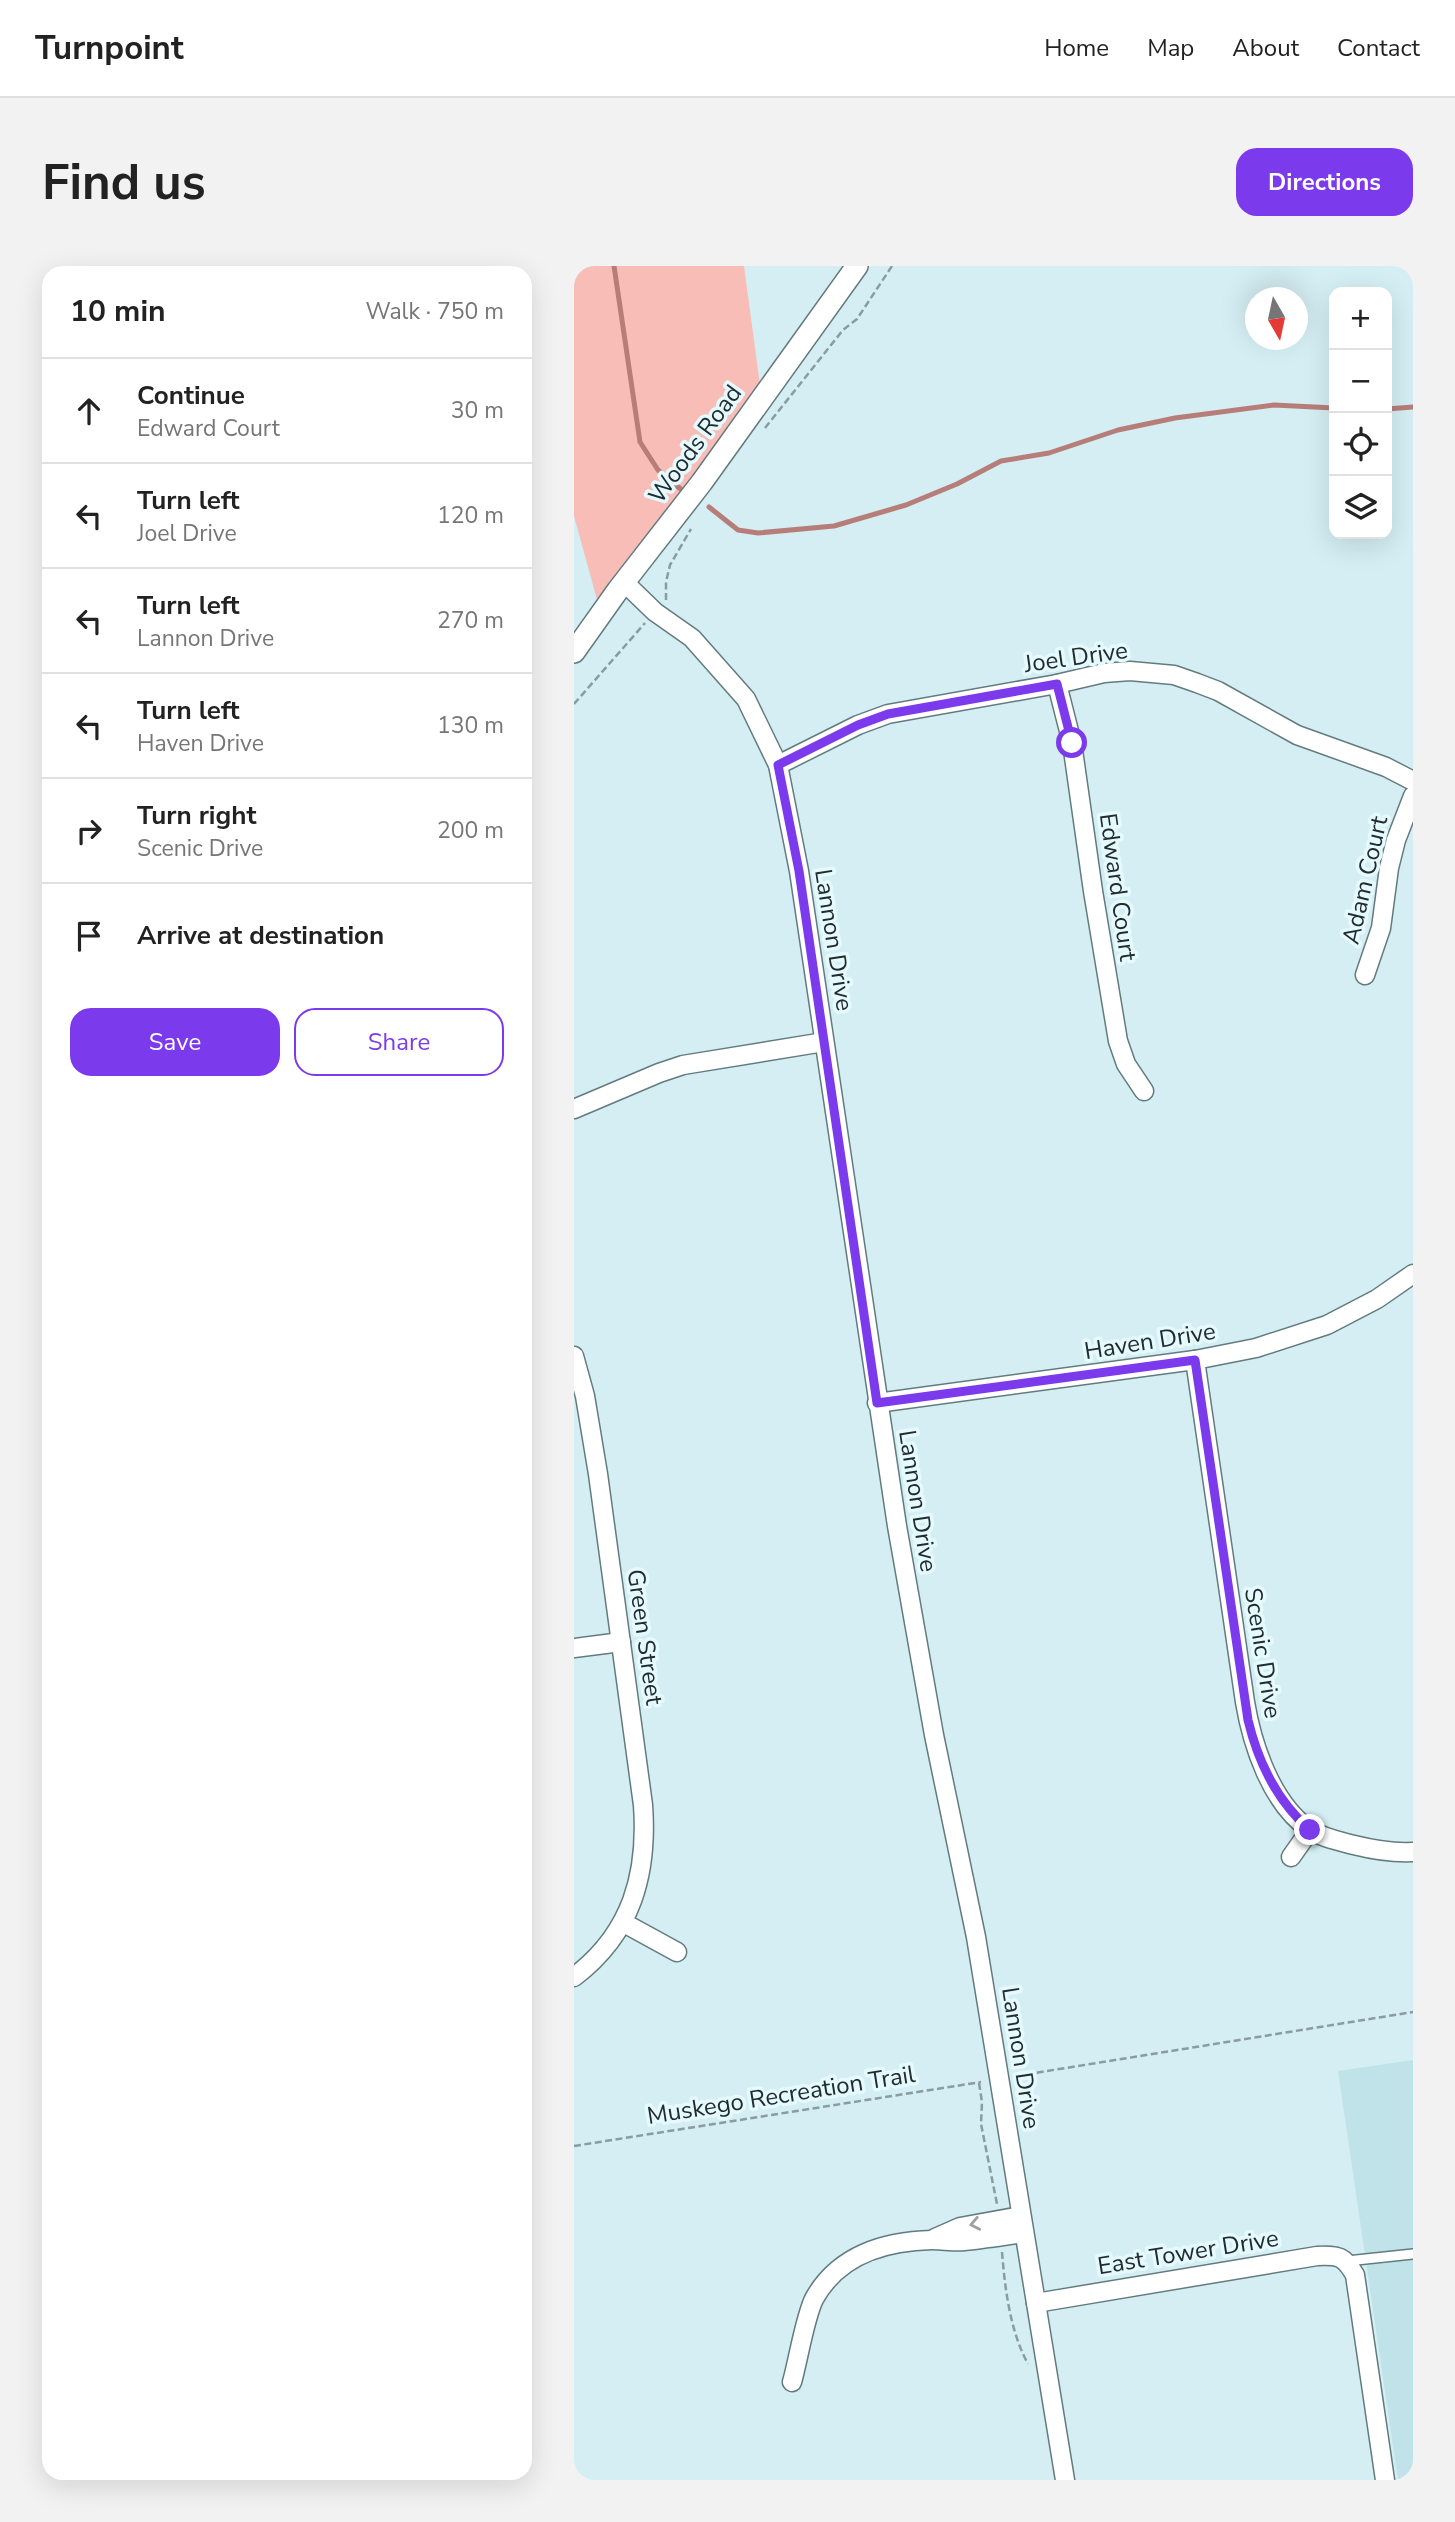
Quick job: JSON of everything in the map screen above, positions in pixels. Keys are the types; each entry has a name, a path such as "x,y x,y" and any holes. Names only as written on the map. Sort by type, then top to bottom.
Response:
{"street":[{"name":"Woods Road","path":"574,652 702,482 857,266"},
{"name":"Lannon Drive","path":"625,583 655,612 692,638 746,699 778,765 799,871 897,1526 934,1735 982,1976 1065,2480"},
{"name":"Joel Drive","path":"778,765 858,725 888,714 1104,673 1130,671 1174,675 1218,691 1297,735 1386,767 1413,781"},
{"name":"Edward Court","path":"1057,684 1072,743 1118,1041 1126,1064 1144,1091"},
{"name":"Adam Court","path":"1365,975 1381,928 1389,868 1396,840 1413,796"},
{"path":"574,1109 683,1065 824,1042"},
{"name":"Haven Drive","path":"877,1403 1195,1360 1256,1348 1327,1325 1377,1299 1413,1274"},
{"name":"Scenic Drive","path":"1195,1360 1248,1720 1261,1762 1282,1803 1310,1830 1372,1850 1413,1852"},
{"name":"Green Street","path":"574,1977 603,1949 624,1923 639,1883 645,1833 598,1474 576,1366"},
{"path":"574,1648 621,1642"},
{"path":"1291,1857 1310,1830"},
{"path":"624,1923 677,1952"},
{"path":"792,2382 813,2302 833,2274 860,2254 889,2244 932,2240 962,2241 1022,2224"},
{"name":"East Tower Drive","path":"1036,2303 1317,2256 1346,2260"},
{"path":"1346,2260 1355,2275 1385,2480"}],"lane":[{"path":"1346,2260 1413,2254"}],"path":[{"path":"761,434 843,330 857,319 892,266"},
{"path":"666,600 670,565 691,528"},
{"path":"574,704 644,625"},
{"path":"1010,2077 1413,2012"},
{"name":"Muskego Recreation Trail","path":"574,2146 986,2081"},
{"path":"979,2082 981,2124 998,2211"},
{"path":"1002,2246 1014,2330 1020,2349 1033,2373"}],"shaded area":[{"path":"574,266 744,266 760,385 599,607 574,516"},
{"path":"1413,2060 1413,2480 1398,2480 1338,2071"}],"waterway":[{"path":"614,266 640,442 658,470 683,491"},
{"path":"709,507 738,530 758,533 834,526 906,505 957,484 1001,461 1049,453 1118,430 1175,418 1274,405 1329,408"},
{"path":"1392,409 1413,407"}],"route":[{"path":"1072,743 1057,684 888,714 808,748 778,765 799,871 877,1403 1195,1360 1248,1720 1261,1762 1282,1803 1310,1830"}]}
